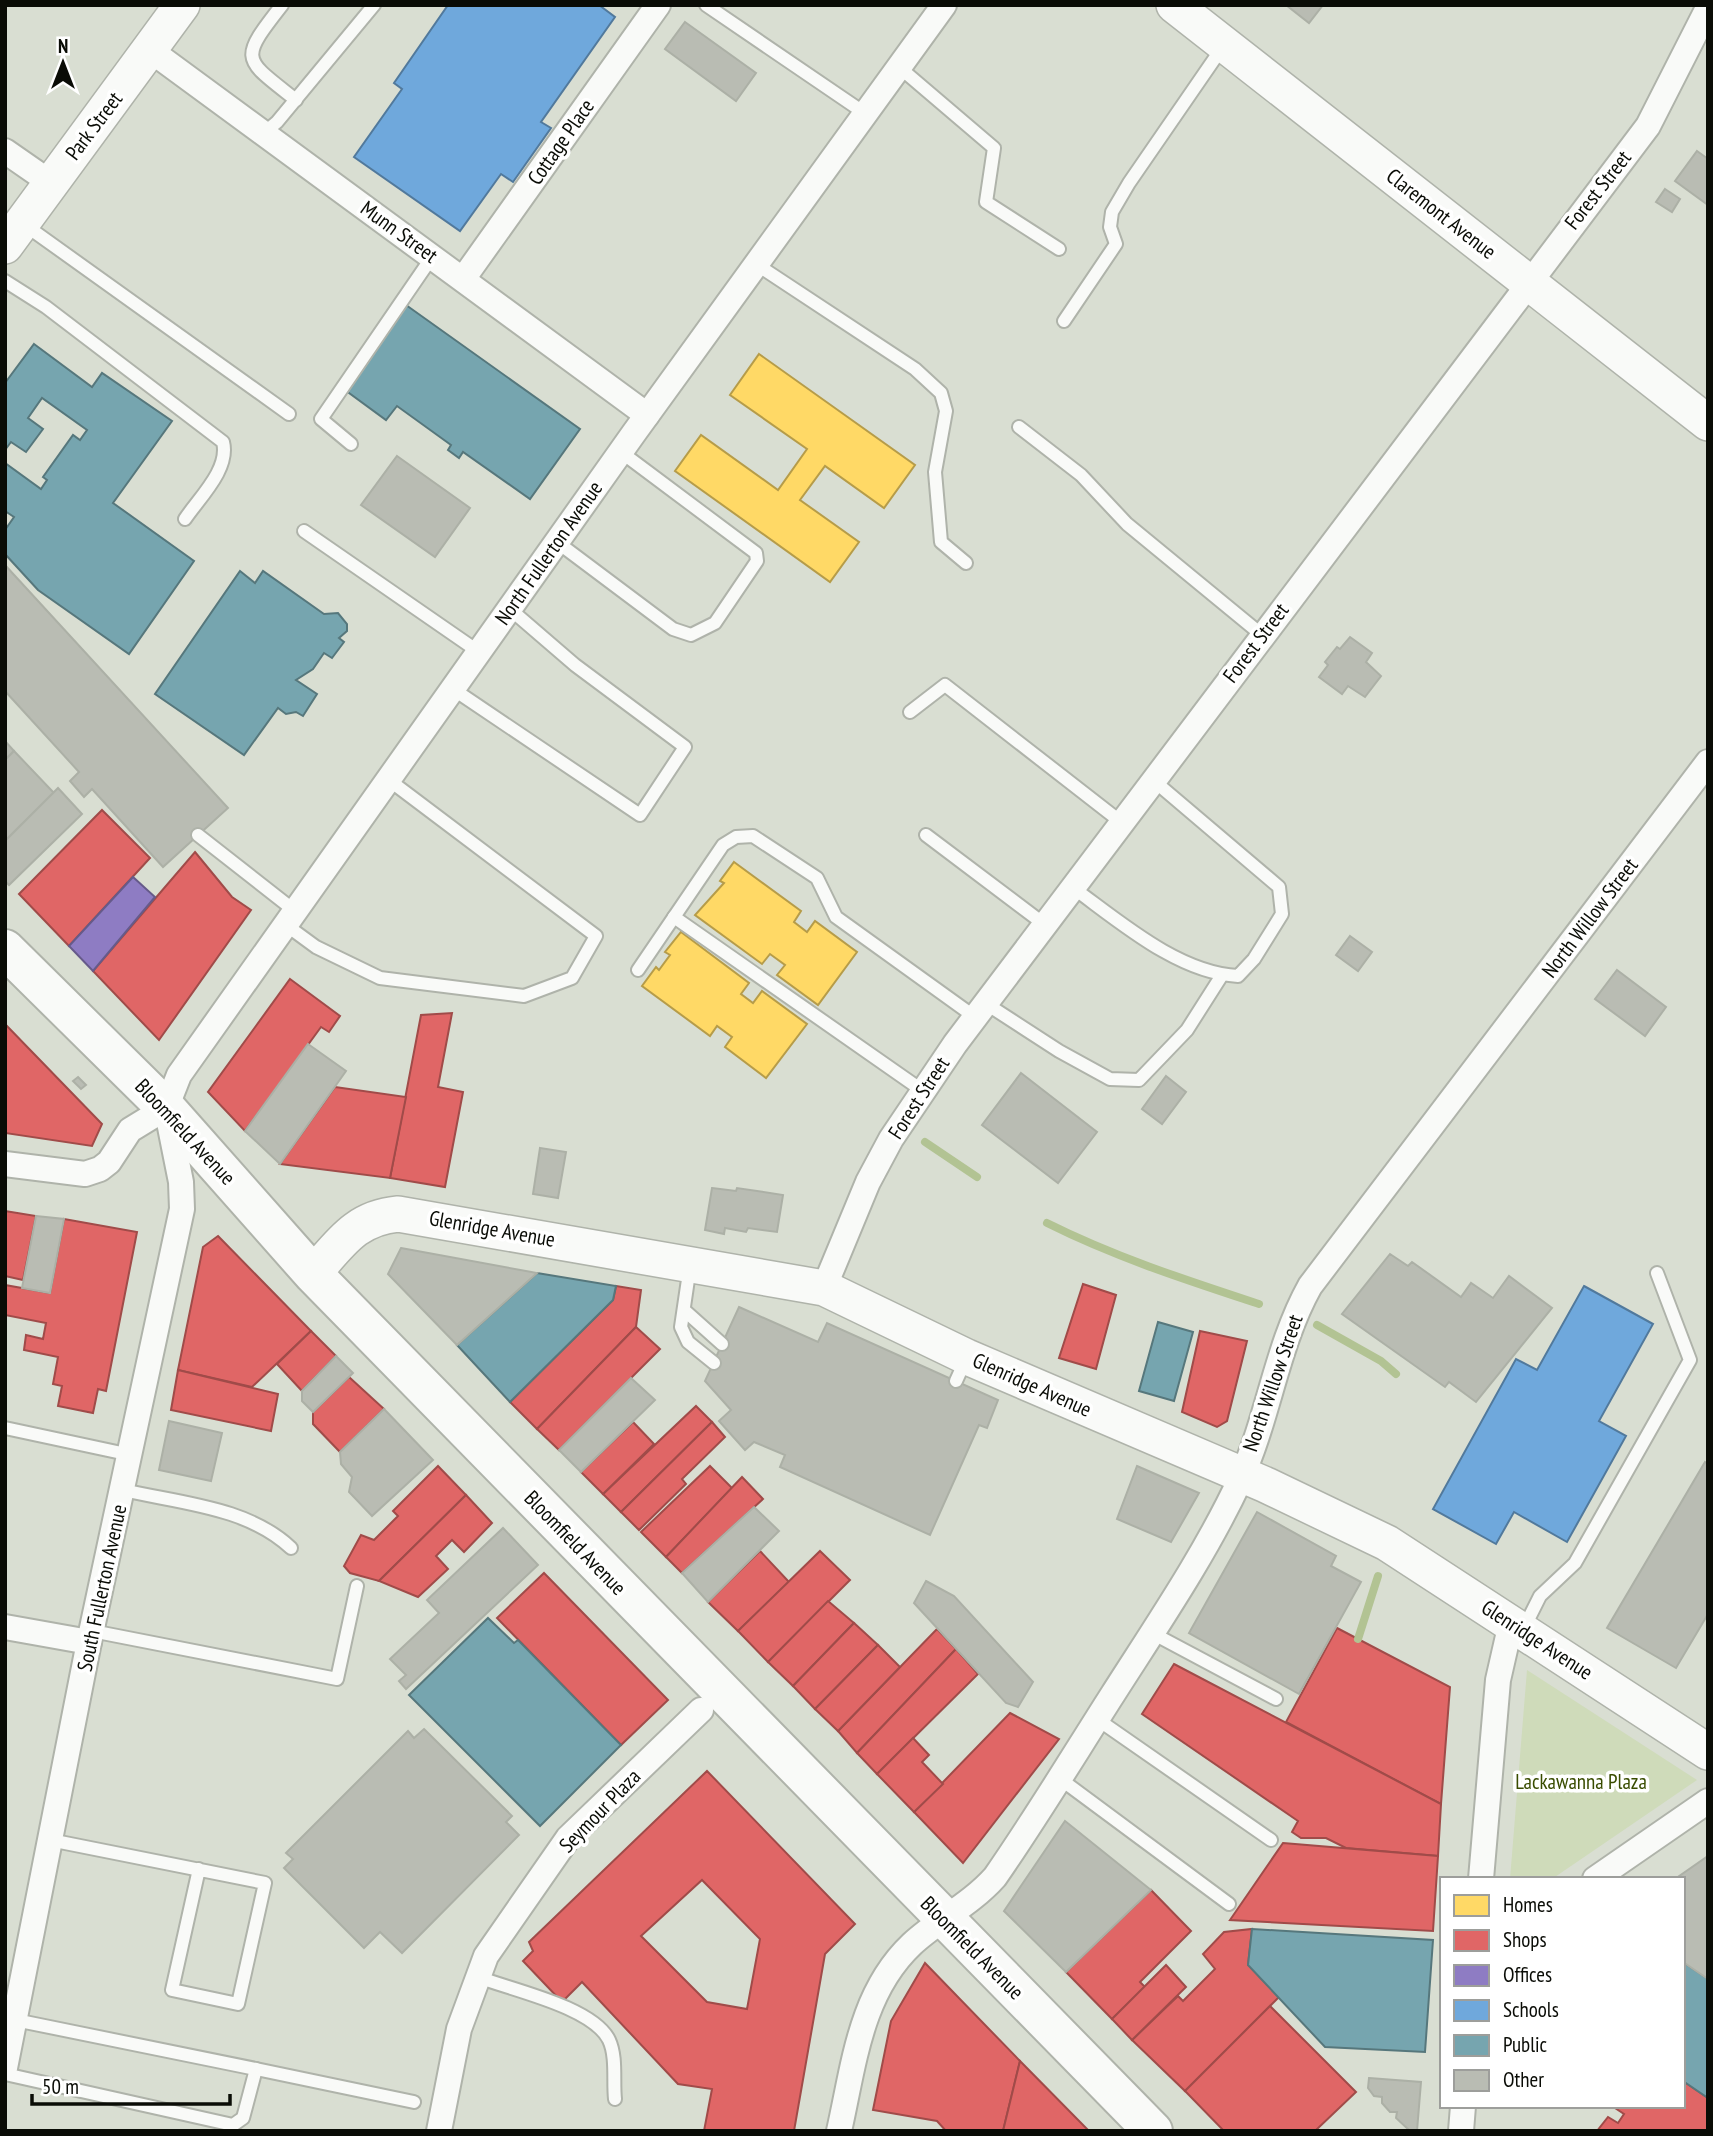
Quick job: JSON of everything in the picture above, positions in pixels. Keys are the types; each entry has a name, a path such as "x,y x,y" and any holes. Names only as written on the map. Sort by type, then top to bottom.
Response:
{"main road":[{"name":"Bloomfield Avenue","path":"5,949 166,1108 313,1274 1153,2131"}],"street":[{"name":"Park Street","path":"14,234 182,5"},
{"name":"Cottage Place","path":"463,279 658,5"},
{"name":"North Fullerton Avenue","path":"166,1108 179,1075 621,452 944,5"},
{"name":"Claremont Avenue","path":"1174,5 1708,423"},
{"name":"Forest Street","path":"824,1288 861,1195 891,1139 923,1091 1072,887 1648,126 1708,8"},
{"name":"Munn Street","path":"150,50 648,415"},
{"path":"5,151 51,183"},
{"name":"North Willow Street","path":"839,2131 860,2036 872,1998 897,1959 943,1919 983,1891 995,1877 1152,1633 1223,1515 1241,1476 1282,1348 1294,1315 1310,1286 1708,762"},
{"path":"5,1164 85,1174 100,1170 130,1130 166,1108"},
{"name":"South Fullerton Avenue","path":"6,2064 91,1637 182,1209 181,1182 166,1108"},
{"name":"Glenridge Avenue","path":"313,1274 359,1224 378,1216 398,1213 824,1288 961,1369 1241,1476 1387,1543 1708,1752"},
{"path":"5,1627 91,1637"},
{"path":"1481,1877 1498,1680 1517,1627"},
{"name":"Seymour Plaza","path":"439,2131 459,2029 482,1967 568,1838 701,1710"},
{"path":"1598,1877 1708,1801"},
{"path":"1461,2131 1463,2108"}],"lane":[{"path":"282,5 256,38 250,53 253,66 296,100"},
{"path":"264,133 296,100 374,5"},
{"path":"706,5 866,114"},
{"path":"1064,321 1116,243 1110,227 1112,212 1224,45"},
{"path":"899,67 994,148 986,202 1059,249"},
{"path":"14,234 289,414"},
{"path":"351,444 321,419 432,257"},
{"path":"756,264 915,369 942,393 946,411 935,472 941,542 966,563"},
{"path":"5,281 57,315 223,442 225,450 219,471 185,519"},
{"path":"1019,427 1081,475 1127,524 1262,635"},
{"path":"557,542 673,629 691,635 715,624 757,561 756,553 621,452"},
{"path":"304,531 479,652"},
{"path":"453,689 640,815 685,747 575,665 510,609"},
{"path":"910,712 945,685 1121,822"},
{"path":"198,835 291,918 316,947 380,978 524,996 572,978 596,936 389,780"},
{"path":"1072,887 1158,949 1222,975 1238,976 1254,959 1282,914 1279,887 1153,780"},
{"path":"926,835 1045,924"},
{"path":"638,970 723,845 736,838 753,836 817,878 836,917 980,1010 1110,1079 1139,1080 1187,1030 1222,975"},
{"path":"674,917 923,1091"},
{"path":"690,1265 681,1327 688,1342 714,1363"},
{"path":"1517,1627 1540,1596 1575,1563 1690,1360 1657,1273"},
{"path":"684,1310 722,1344"},
{"path":"5,1428 131,1455"},
{"path":"123,1490 232,1515 274,1531 292,1548"},
{"path":"91,1637 337,1679 357,1586"},
{"path":"1152,1633 1276,1699"},
{"path":"1097,1719 1271,1840"},
{"path":"1059,1778 1229,1904"},
{"path":"50,1840 199,1869 265,1883 238,2004 172,1990 199,1869"},
{"path":"482,1967 577,2011 599,2025 610,2041 615,2099"},
{"path":"15,2020 414,2102"},
{"path":"6,2064 233,2124 239,2124 243,2118 256,2070"}],"green space":[{"name":"Lackawanna Plaza","path":"1527,1670 1697,1780 1555,1877 1510,1877"}],"building: Homes":[{"path":"759,354 915,465 884,508 825,466 800,500 859,542 830,582 675,471 701,435 778,490 807,449 730,395"},
{"path":"734,862 801,911 794,922 807,932 815,921 857,952 818,1005 777,975 785,965 770,954 762,964 695,915 724,883 720,881"},
{"path":"681,932 749,983 741,994 753,1003 762,991 807,1024 766,1078 725,1047 732,1037 717,1026 710,1036 642,986 656,967 659,970 670,955 665,952"}],"building: Shops":[{"path":"102,810 150,858 69,946 19,894"},
{"path":"195,852 232,897 251,910 159,1040 93,971"},
{"path":"290,979 340,1016 329,1032 321,1027 245,1131 208,1092"},
{"path":"452,1013 438,1087 463,1092 445,1187 390,1178 421,1015"},
{"path":"5,1024 102,1124 92,1146 5,1133"},
{"path":"335,1087 406,1097 390,1178 280,1164"},
{"path":"5,1211 36,1216 23,1280 5,1276"},
{"path":"64,1219 137,1232 106,1391 98,1389 93,1413 58,1406 62,1386 53,1384 58,1357 24,1350 26,1335 43,1339 46,1323 5,1315 5,1285 50,1293"},
{"path":"218,1236 311,1331 252,1387 178,1370 203,1247"},
{"path":"1083,1284 1116,1295 1096,1369 1059,1358"},
{"path":"616,1286 641,1290 636,1327 537,1429 510,1402 613,1300"},
{"path":"636,1327 660,1349 559,1450 537,1429"},
{"path":"311,1331 336,1356 302,1391 277,1364"},
{"path":"1200,1331 1247,1341 1227,1421 1217,1427 1182,1412"},
{"path":"178,1370 278,1394 271,1431 171,1410"},
{"path":"349,1377 384,1409 340,1452 313,1424 313,1412"},
{"path":"696,1406 712,1422 621,1512 603,1494"},
{"path":"633,1422 654,1444 603,1494 581,1472"},
{"path":"712,1422 725,1437 682,1479 686,1484 639,1530 621,1512"},
{"path":"438,1466 466,1495 379,1581 350,1573 344,1566 361,1535 374,1540 398,1516 393,1511"},
{"path":"710,1466 732,1488 666,1557 641,1532"},
{"path":"742,1477 763,1499 682,1573 666,1557"},
{"path":"466,1495 492,1523 464,1552 452,1540 436,1556 448,1569 418,1597 379,1581"},
{"path":"760,1551 789,1582 738,1631 708,1602"},
{"path":"820,1551 850,1580 768,1662 738,1631"},
{"path":"544,1573 668,1700 621,1745 497,1618"},
{"path":"828,1601 854,1623 793,1686 768,1662"},
{"path":"854,1623 878,1645 815,1709 793,1686"},
{"path":"1337,1628 1450,1687 1441,1804 1286,1722"},
{"path":"937,1629 956,1649 857,1753 838,1731"},
{"path":"878,1645 900,1667 838,1731 815,1709"},
{"path":"956,1649 978,1674 877,1774 857,1753"},
{"path":"1174,1664 1441,1804 1438,1856 1346,1848 1326,1838 1301,1838 1292,1832 1298,1821 1142,1714"},
{"path":"1010,1713 1059,1739 963,1863 914,1812"},
{"path":"913,1738 929,1755 922,1762 943,1784 914,1812 877,1774"},
{"path":"707,1771 855,1924 825,1954 794,2131 704,2131 712,2089 678,2084 582,1982 562,2002 523,1961 533,1951 529,1942","holes":["702,1880 760,1939 747,2009 707,2002 641,1936"]},
{"path":"1283,1843 1438,1856 1433,1931 1230,1920"},
{"path":"1151,1890 1191,1931 1140,1982 1145,1987 1112,2019 1066,1972"},
{"path":"1252,1929 1248,1965 1279,1997 1185,2091 1132,2040 1178,1996 1183,2001 1215,1969 1203,1954 1224,1932"},
{"path":"925,1963 1020,2061 1003,2131 946,2131 937,2121 873,2110 891,2021"},
{"path":"1166,1965 1186,1987 1132,2040 1112,2019"},
{"path":"1270,2006 1356,2092 1315,2131 1224,2131 1185,2091"},
{"path":"1020,2061 1089,2131 1003,2131"},
{"path":"1685,2082 1708,2098 1708,2131 1597,2131 1608,2117 1618,2123 1624,2114 1615,2108 1685,2108"}],"building: Offices":[{"path":"133,877 155,897 93,971 69,946"}],"building: Schools":[{"path":"448,5 599,5 615,17 541,122 551,128 513,182 501,174 460,231 354,157 402,89 394,83"},
{"path":"1584,1286 1653,1324 1599,1421 1626,1436 1567,1542 1514,1512 1496,1544 1433,1509 1516,1359 1537,1370"}],"building: Public":[{"path":"406,305 580,429 530,499 463,452 459,458 448,450 451,445 397,406 386,420 345,390"},
{"path":"34,344 92,387 102,373 172,421 113,503 194,561 129,654 38,590 5,554 5,530 14,517 5,511 5,463 41,489 47,480 43,477 73,435 80,440 87,430 42,398 28,418 43,429 26,452 11,442 5,450 5,383"},
{"path":"240,571 255,583 263,571 324,614 338,613 347,624 347,631 339,638 344,642 332,658 324,653 313,669 296,680 317,694 303,716 296,712 286,714 278,708 244,755 155,694"},
{"path":"537,1273 616,1286 613,1300 510,1402 457,1345"},
{"path":"1158,1322 1193,1332 1174,1401 1139,1391"},
{"path":"488,1618 514,1643 518,1640 621,1745 540,1826 409,1695"},
{"path":"1252,1929 1433,1940 1425,2052 1325,2047 1248,1965"},
{"path":"1685,1963 1708,1979 1708,2098 1685,2082"}],"building: Other":[{"path":"1286,5 1323,5 1309,23"},
{"path":"685,22 756,73 736,101 665,49"},
{"path":"1697,151 1708,159 1708,205 1675,181"},
{"path":"1665,189 1680,199 1672,212 1656,202"},
{"path":"397,456 470,508 435,557 361,505"},
{"path":"5,565 228,808 163,867 92,789 84,797 70,781 79,772 5,691"},
{"path":"1350,637 1372,653 1366,662 1381,676 1365,697 1348,686 1342,694 1319,677 1328,665 1325,662 1337,647 1340,649"},
{"path":"5,741 14,751 5,760"},
{"path":"14,751 54,793 5,841 5,760"},
{"path":"58,788 82,814 9,885 5,881 5,841"},
{"path":"1350,936 1372,952 1358,971 1336,955"},
{"path":"1617,970 1666,1007 1645,1036 1595,999"},
{"path":"308,1044 346,1071 280,1164 245,1131"},
{"path":"1021,1073 1097,1132 1058,1183 982,1125"},
{"path":"1166,1076 1186,1092 1162,1124 1142,1109"},
{"path":"78,1077 86,1085 81,1089 73,1081"},
{"path":"540,1148 566,1152 558,1198 533,1194"},
{"path":"712,1188 736,1191 737,1188 783,1195 777,1232 748,1228 746,1232 725,1228 724,1234 705,1230"},
{"path":"36,1216 64,1219 50,1293 22,1288"},
{"path":"401,1248 537,1273 457,1345 388,1274"},
{"path":"1390,1254 1408,1266 1412,1262 1461,1297 1471,1283 1493,1298 1509,1276 1552,1308 1476,1402 1449,1382 1445,1387 1342,1314"},
{"path":"739,1307 818,1342 827,1323 998,1400 987,1428 979,1425 930,1535 780,1467 785,1455 754,1442 745,1450 719,1421 731,1410 705,1381"},
{"path":"336,1356 353,1373 313,1412 302,1401 302,1391"},
{"path":"631,1378 655,1400 581,1472 559,1450"},
{"path":"384,1409 433,1460 372,1516 349,1492 352,1477 341,1464 340,1452"},
{"path":"169,1421 222,1433 211,1481 159,1470"},
{"path":"1705,1462 1708,1464 1708,1614 1676,1668 1607,1628"},
{"path":"1137,1466 1199,1493 1171,1542 1117,1519"},
{"path":"754,1507 779,1531 708,1602 682,1573"},
{"path":"1257,1512 1336,1556 1331,1566 1361,1582 1299,1694 1189,1633"},
{"path":"503,1528 538,1565 406,1689 399,1681 406,1675 390,1659 439,1613 427,1600"},
{"path":"926,1581 954,1596 1033,1682 1018,1707 1006,1703 914,1603"},
{"path":"424,1729 512,1816 506,1822 519,1835 402,1953 380,1932 364,1948 284,1868 293,1859 286,1853 408,1731 414,1738"},
{"path":"1065,1821 1151,1890 1066,1972 1004,1911"},
{"path":"1708,1856 1708,1979 1685,1963 1685,1877 1678,1877"},
{"path":"1369,2078 1421,2082 1417,2131 1410,2131 1396,2118 1397,2112 1390,2112 1382,2103 1382,2097 1374,2096 1368,2088"}],"waterway":[{"path":"925,1142 977,1177"},
{"path":"1047,1223 1125,1257 1259,1304"},
{"path":"1317,1325 1381,1361 1396,1374"},
{"path":"1358,1639 1378,1576"}]}
